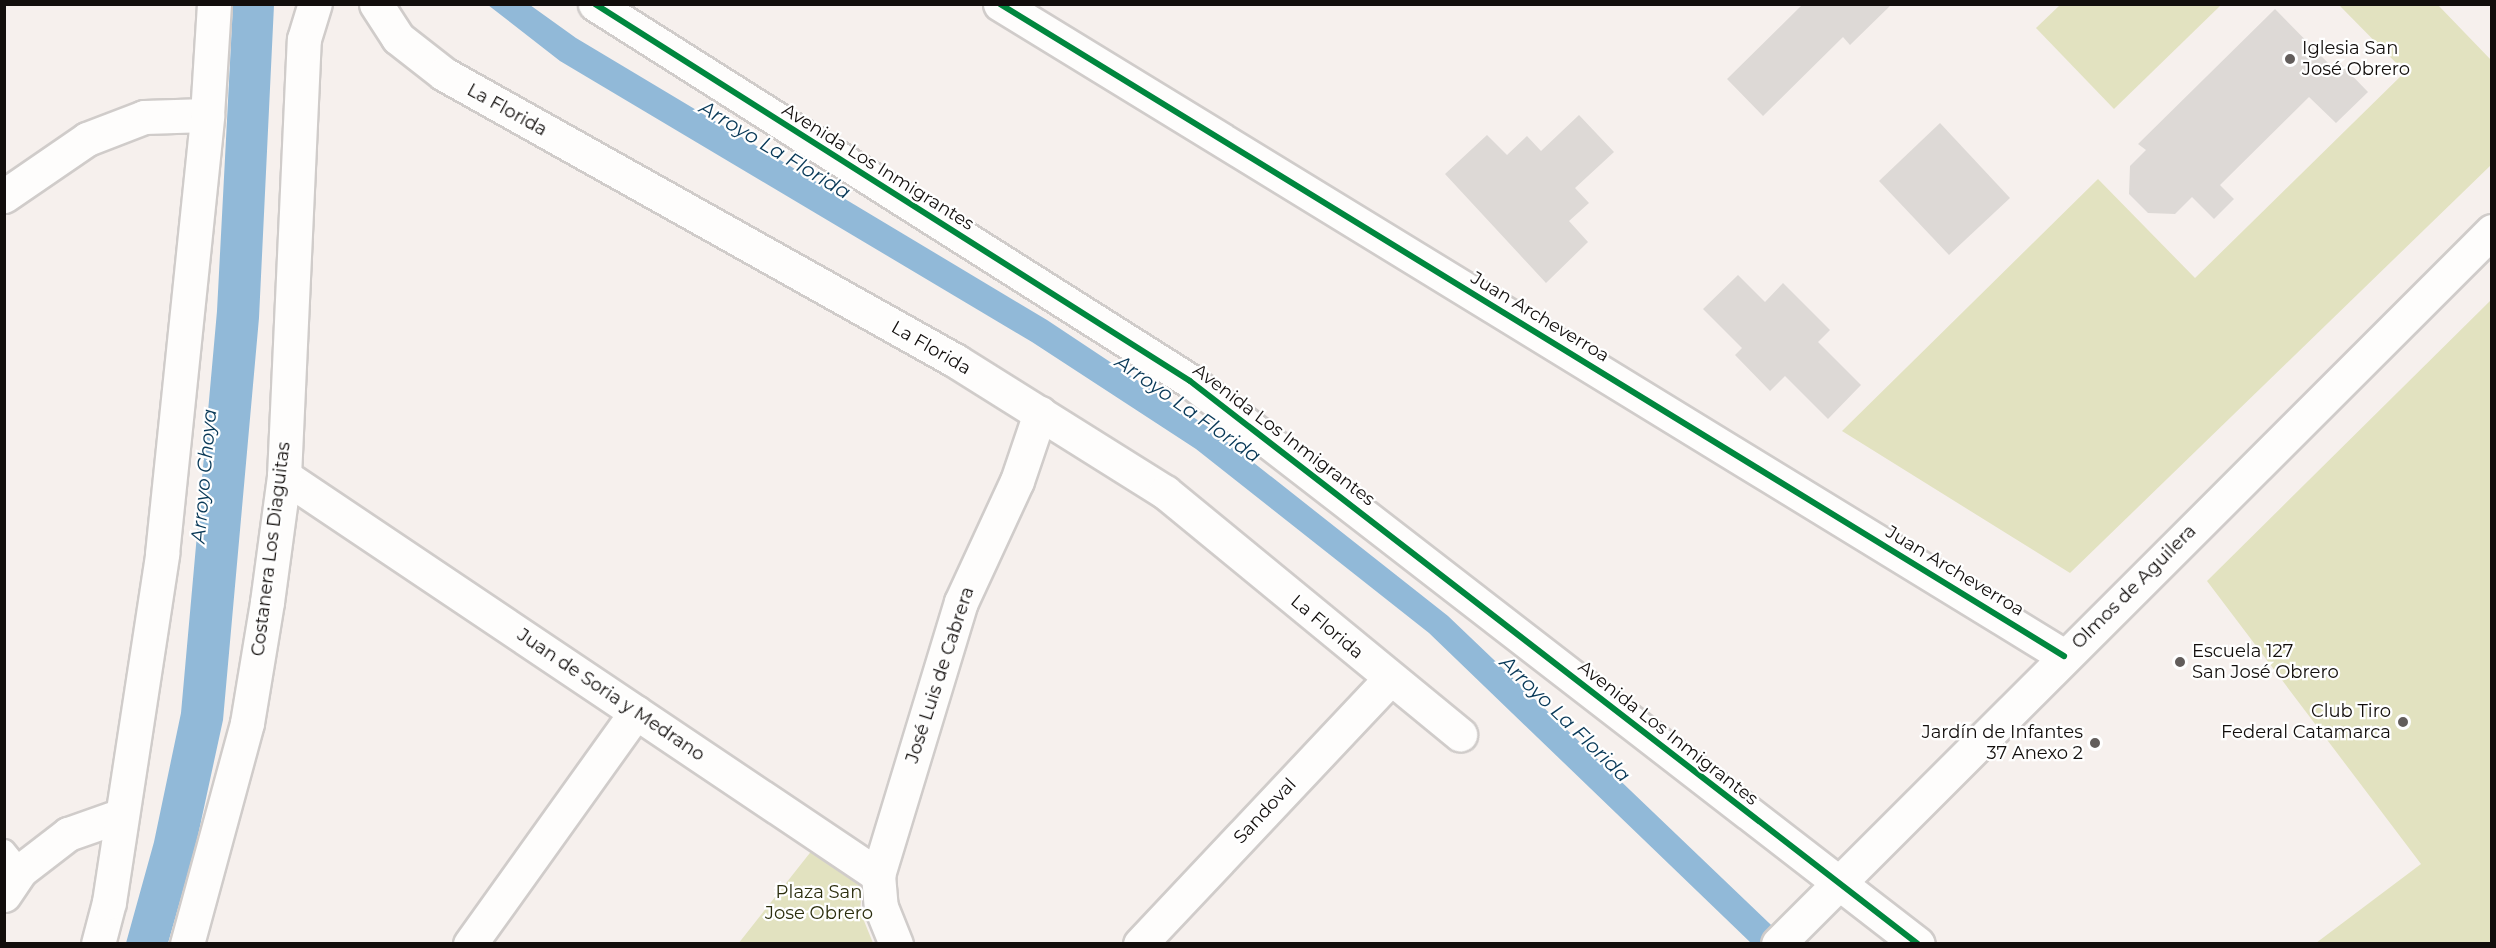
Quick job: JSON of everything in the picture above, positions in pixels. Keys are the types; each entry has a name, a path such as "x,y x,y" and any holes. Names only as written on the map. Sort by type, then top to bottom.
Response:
{"street":[{"path":"98,944 122,815 162,554 207,115 214,4"},
{"name":"Costanera Los Diaguitas","path":"188,944 247,723 284,476 304,39 315,4"},
{"name":"La Florida","path":"376,4 398,38 444,74 956,362 1165,492 1460,735"},
{"name":"Avenida Los Inmigrantes","path":"595,4 1190,381 1788,847 1839,881 1918,944"},
{"name":"Juan Archeverroa","path":"1000,4 2064,656"},
{"path":"4,196 87,140 106,132 144,117 207,115"},
{"name":"Olmos de Aguilera","path":"1778,944 2492,231"},
{"name":"José Luis de Cabrera","path":"878,875 961,602 1017,481 1040,413"},
{"name":"Juan de Soria y Medrano","path":"284,476 878,875"},
{"name":"Sandoval","path":"1140,944 1390,679"},
{"path":"470,944 636,712"},
{"path":"10,872 68,834 122,815"},
{"path":"878,875 881,907 896,944"}],"green space":[{"path":"2061,4 2221,5 2114,109 2036,28"},
{"path":"2339,5 2438,5 2491,60 2491,165 2070,573 1842,431 2098,179 2195,278 2405,72"},
{"name":"Club Tiro Federal Catamarca","path":"2491,300 2491,943 2316,943 2421,864 2207,581"},
{"name":"Plaza San Jose Obrero","path":"813,849 862,888 860,911 873,943 738,944"}],"water":[{"name":"Arroyo Choya","path":"233,5 274,5 259,318 223,720 195,849 168,943 126,943 154,842 181,713 217,311"},
{"path":"488,5 530,5 576,38 1047,320 1211,429 1448,616 1790,943 1751,943 1429,633 1196,449 1032,342 560,61"}],"building":[{"path":"1803,4 1892,4 1850,45 1843,37 1763,116 1727,79"},
{"path":"2275,9 2332,67 2338,61 2368,92 2336,123 2309,97 2220,185 2234,199 2214,219 2192,197 2175,214 2148,213 2129,194 2130,166 2146,150 2138,144"},
{"path":"1579,115 1614,152 1575,188 1589,203 1569,221 1588,242 1546,283 1445,174 1487,135 1507,155 1527,136 1541,151"},
{"path":"1940,123 2010,198 1949,255 1879,181"},
{"path":"1738,275 1765,302 1783,283 1830,330 1818,342 1861,385 1828,419 1785,376 1770,391 1735,355 1742,348 1703,309"}],"cycle path":[{"path":"595,4 1190,381 1918,944"},
{"path":"1000,4 2064,656"}],"place":[{"name":"Iglesia San José Obrero","path":"2290,59"},
{"name":"Escuela 127 San José Obrero","path":"2180,662"},
{"name":"Club Tiro Federal Catamarca","path":"2403,722"},
{"name":"Jardín de Infantes 37 Anexo 2","path":"2095,743"}],"water label":[{"name":"Arroyo La Florida","path":"775,150"},
{"name":"Arroyo La Florida","path":"1188,409"},
{"name":"Arroyo La Florida","path":"1565,719"}]}
